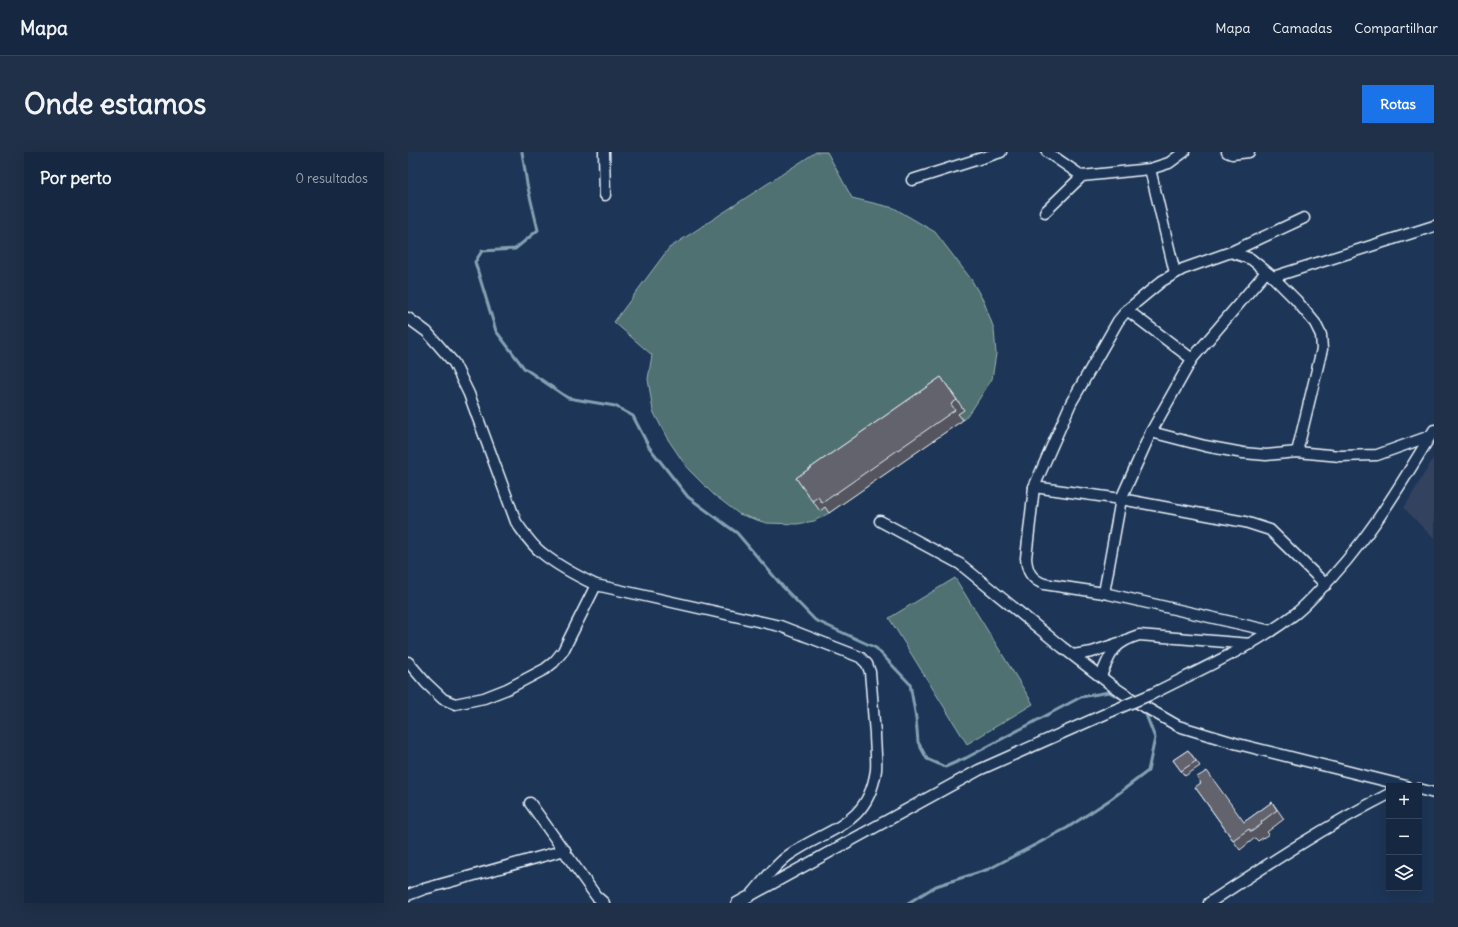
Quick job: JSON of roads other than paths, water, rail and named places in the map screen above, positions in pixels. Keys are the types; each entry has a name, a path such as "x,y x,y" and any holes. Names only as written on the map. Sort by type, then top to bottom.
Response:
{"street":[{"path":"604,152 605,195"},
{"path":"912,180 1001,152"},
{"path":"1047,152 1082,176"},
{"path":"1045,212 1082,176 1150,169 1169,163 1184,152"},
{"path":"1227,152 1232,154 1249,152"},
{"path":"1150,169 1175,273"},
{"path":"1272,631 1104,593 1044,584 1032,578 1027,569 1026,558 1034,487 1071,403 1110,333 1127,310 1162,281 1175,273 1231,252 1304,218"},
{"path":"1104,593 1121,499 1150,432 1192,359 1270,275 1434,226"},
{"path":"1231,252 1251,260 1270,275 1296,300 1315,323 1321,335 1322,349 1297,452"},
{"path":"1127,310 1192,359"},
{"path":"408,318 427,332 454,363 469,394 516,522 541,553 571,572 596,585 780,626 860,657 867,664 870,672 876,753 876,770 870,792 859,812 847,823 788,856 768,874 753,893"},
{"path":"1150,432 1243,454 1266,455 1297,452 1340,456 1377,455 1432,433"},
{"path":"737,903 980,770 1152,694 1251,644 1272,631 1297,613 1341,569 1389,503 1432,433"},
{"path":"1034,487 1121,499 1244,522 1270,530 1326,585"},
{"path":"880,521 960,564 1073,655 1138,704 1178,726 1238,744 1394,783"},
{"path":"408,662 426,683 444,699 455,704 484,698 507,689 545,669 554,662 563,651 596,585"},
{"path":"1073,655 1092,652 1139,635 1251,644"},
{"path":"1101,676 1107,660 1119,643"},
{"path":"1422,790 1434,794"},
{"path":"1209,903 1287,851 1386,796"},
{"path":"530,803 565,850 596,896 604,903"},
{"path":"408,895 424,889 565,850"}],"waterway":[{"path":"522,152 527,184 538,230 515,249 482,251 475,262 496,331 524,368 568,398 615,406 633,416 649,447 688,497 737,533 783,587 815,620 876,648 910,684 916,718 918,742 927,759 945,767 966,758 1081,697 1109,692 1128,702"},
{"path":"908,903 936,886 989,869 1067,828 1111,799 1148,771 1155,738 1145,712"}]}
